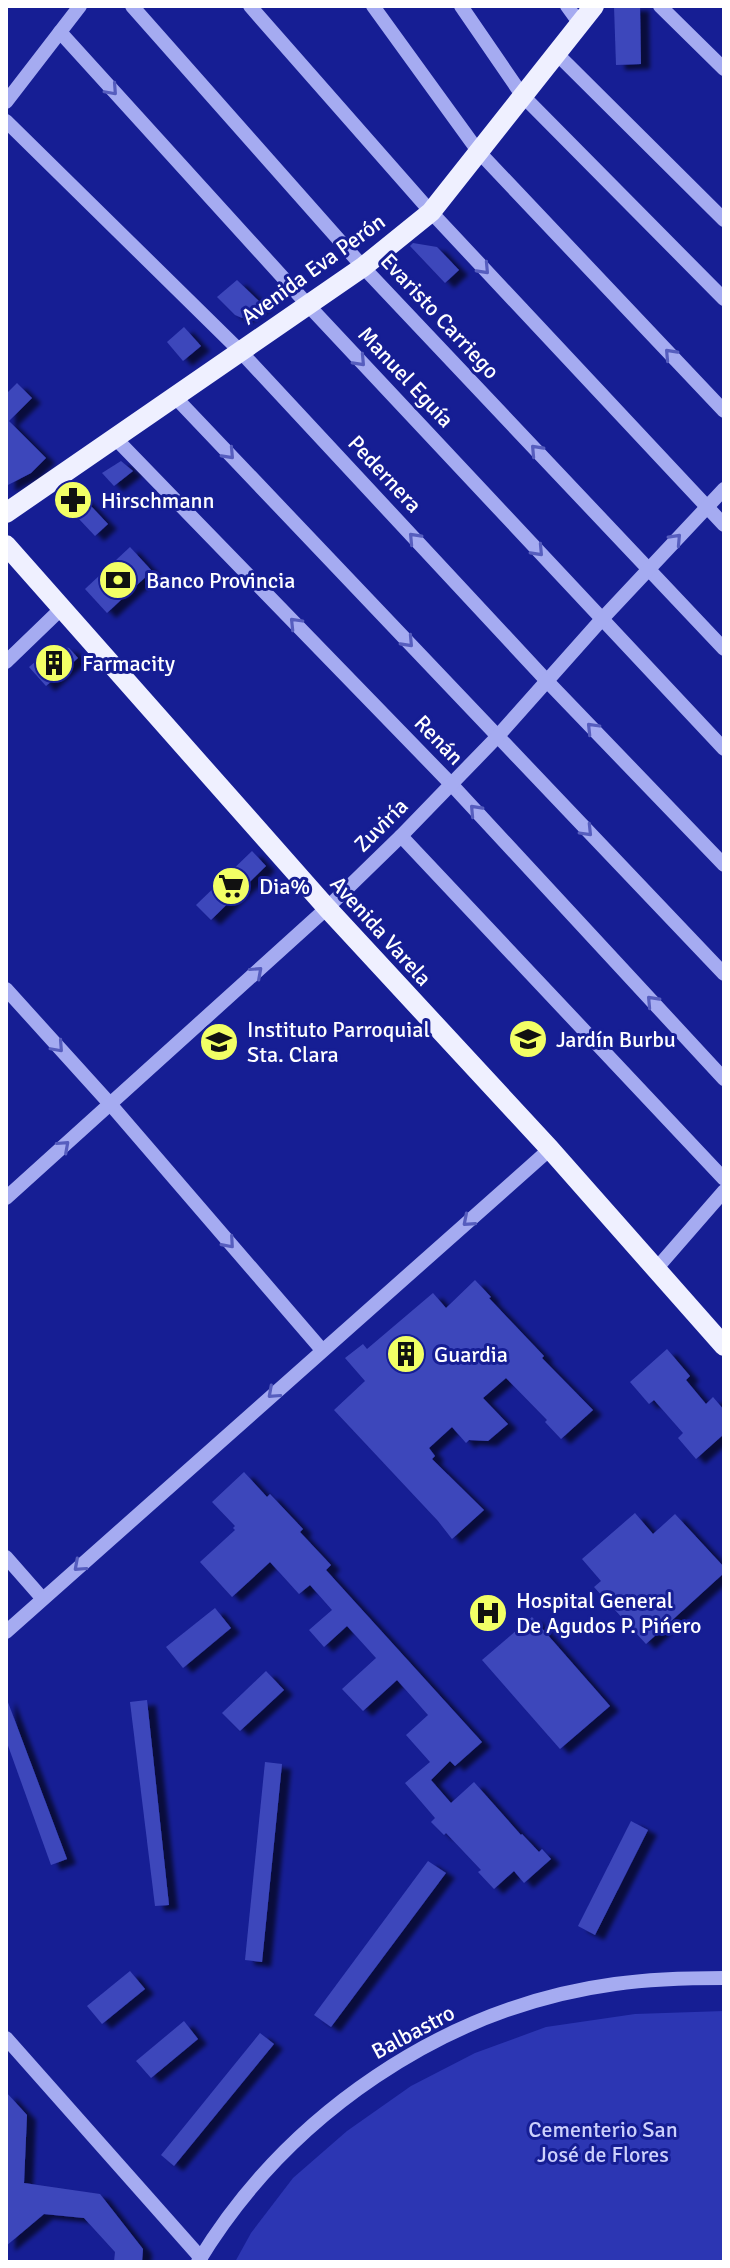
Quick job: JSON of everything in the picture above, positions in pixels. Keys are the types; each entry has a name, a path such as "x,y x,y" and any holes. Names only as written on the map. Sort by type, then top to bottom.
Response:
{"main road":[{"name":"Avenida Eva Perón","path":"6,513 363,267 431,212 594,6"},
{"name":"Avenida Varela","path":"6,545 327,908 550,1149 724,1346"}],"street":[{"path":"6,102 80,6"},
{"name":"Evaristo Carriego","path":"132,6 363,267 724,649"},
{"path":"250,6 431,212 724,525"},
{"path":"373,6 478,151 724,411"},
{"path":"461,6 522,95 724,299"},
{"path":"567,6 580,24"},
{"path":"660,6 724,69"},
{"name":"Manuel Eguía","path":"60,32 307,304 724,749"},
{"path":"556,53 724,220"},
{"name":"Pedernera","path":"6,121 240,351 546,680 724,865"},
{"path":"175,397 724,974"},
{"name":"Renán","path":"116,439 452,785 724,1079"},
{"name":"Zuviría","path":"6,1198 327,908 401,836 497,737 724,489"},
{"path":"6,662 63,607"},
{"path":"401,836 724,1179"},
{"path":"6,989 111,1105 322,1350"},
{"path":"6,1632 550,1149"},
{"path":"656,1269 724,1191"},
{"path":"6,1557 42,1598"},
{"name":"Balbastro","path":"200,2260 233,2211 309,2128 353,2092 400,2060 450,2034 503,2012 557,1995 627,1982 724,1978"},
{"path":"6,2038 200,2260"}],"green space":[{"name":"Cementerio San José de Flores","path":"724,2011 724,2262 235,2262 251,2233 293,2178 347,2131 411,2086 475,2053 546,2027 635,2014"}],"building":[{"path":"614,6 640,6 641,64 616,65"},
{"path":"413,243 437,247 459,270 445,283 410,246"},
{"path":"237,280 263,305 242,318 217,297"},
{"path":"184,327 201,346 183,361 167,342"},
{"path":"17,383 32,398 9,421 46,458 31,473 6,486 6,394"},
{"path":"121,461 133,471 114,486 102,473"},
{"path":"75,489 108,524 95,536 62,501"},
{"name":"Banco Provincia","path":"130,547 152,571 107,613 85,589"},
{"name":"Farmacity","path":"54,646 69,648 78,658 46,686 29,667"},
{"name":"Dia%","path":"252,851 266,866 211,920 196,905"},
{"path":"475,1280 544,1356 542,1358 593,1410 561,1439 506,1378 483,1398 508,1424 488,1441 469,1440 466,1443 452,1427 429,1448 435,1456 432,1459 484,1510 452,1539 334,1410 365,1381 345,1358 363,1344 367,1349 433,1293 446,1308"},
{"path":"667,1349 690,1376 686,1380 706,1404 713,1397 724,1410 724,1434 696,1459 678,1438 683,1433 654,1400 649,1404 630,1382"},
{"path":"244,1472 303,1529 300,1532 331,1565 326,1570 482,1742 455,1766 450,1761 431,1780 451,1803 474,1782 521,1835 539,1852 542,1849 551,1859 524,1883 514,1871 494,1889 478,1872 481,1870 446,1833 444,1835 431,1822 435,1818 405,1783 430,1762 406,1735 428,1715 397,1680 363,1711 342,1689 376,1658 347,1626 324,1647 309,1630 332,1610 310,1585 299,1594 270,1562 232,1597 200,1562 235,1530 235,1526 212,1502"},
{"path":"635,1513 653,1534 675,1514 724,1567 724,1573 646,1644 594,1587 601,1581 582,1559"},
{"path":"215,1608 231,1628 183,1668 166,1647"},
{"path":"532,1617 610,1706 560,1749 482,1660"},
{"path":"266,1671 284,1690 240,1731 222,1713"},
{"path":"6,1697 67,1859 51,1865 6,1740"},
{"path":"147,1700 169,1905 155,1906 130,1702"},
{"path":"265,1762 282,1764 262,1962 245,1960"},
{"path":"631,1821 648,1830 595,1935 578,1926"},
{"path":"428,1861 446,1873 331,2027 314,2015"},
{"path":"130,1971 145,1989 102,2024 87,2006"},
{"path":"184,2021 198,2039 151,2078 136,2061"},
{"path":"260,2033 274,2044 174,2166 161,2155"},
{"path":"6,2092 27,2115 24,2183 100,2194 143,2249 142,2262 114,2262 115,2252 84,2218 44,2214 6,2246"}],"place":[{"name":"Hirschmann","path":"73,500"},
{"name":"Banco Provincia","path":"118,580"},
{"name":"Farmacity","path":"54,663"},
{"name":"Dia%","path":"231,886"},
{"name":"Jardín Burbu","path":"528,1039"},
{"name":"Instituto Parroquial Sta. Clara","path":"219,1042"},
{"name":"Guardia","path":"406,1354"},
{"name":"Hospital General De Agudos P. Pińero","path":"488,1613"}]}
